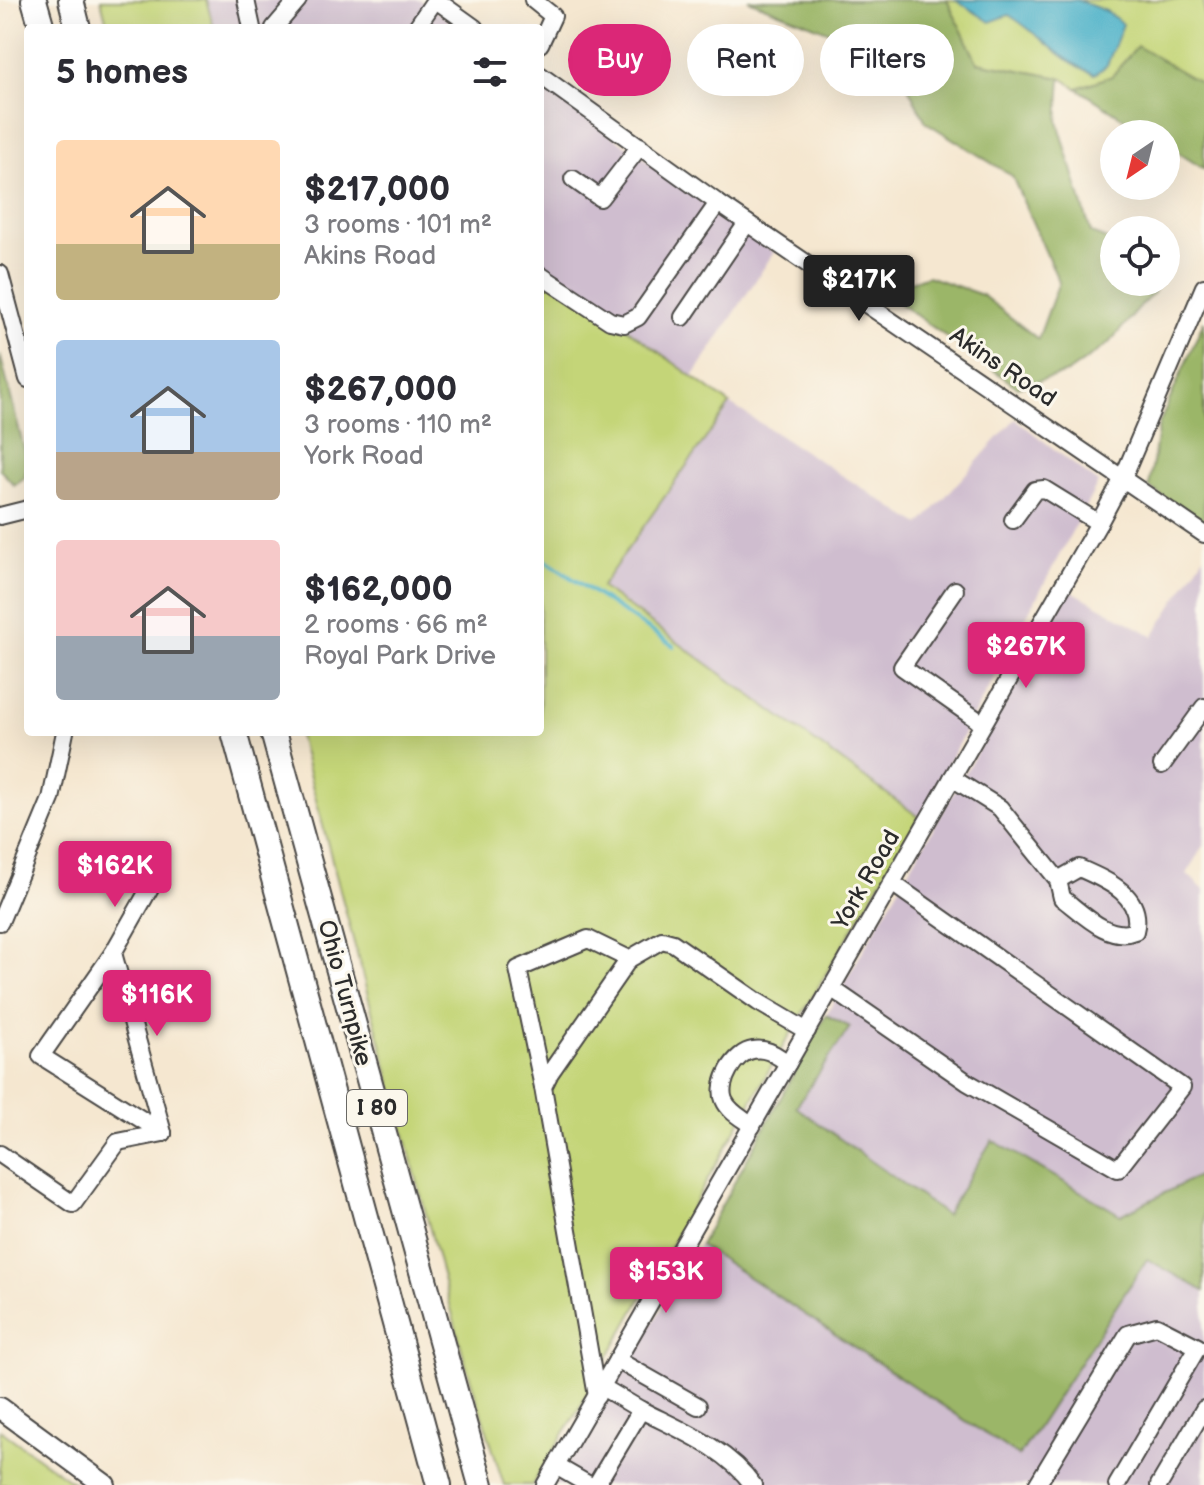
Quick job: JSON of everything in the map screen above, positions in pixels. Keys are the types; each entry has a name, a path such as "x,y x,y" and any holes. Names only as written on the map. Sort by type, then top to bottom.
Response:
{"highway":[{"path":"34,0 41,24"},
{"path":"71,0 77,24"},
{"name":"Ohio Turnpike","path":"235,736 439,1485"},
{"name":"Ohio Turnpike","path":"274,736 481,1485"}],"main road":[{"path":"0,1408 105,1485"}],"street":[{"path":"246,0 251,24"},
{"path":"277,24 298,0"},
{"path":"419,24 436,0 463,24"},
{"path":"533,0 553,16 544,35"},
{"name":"Akins Road","path":"544,78 718,203 1204,534"},
{"path":"573,179 600,198 640,146"},
{"path":"544,278 599,314 624,324 638,317 718,203"},
{"path":"683,317 747,223"},
{"path":"0,274 24,364"},
{"name":"York Road","path":"545,1485 1099,523 1122,480 1204,287"},
{"path":"1013,520 1035,490 1044,489 1099,523"},
{"path":"0,516 24,510"},
{"path":"955,590 902,667 983,724"},
{"path":"1162,765 1204,707"},
{"path":"0,922 41,828 64,736"},
{"path":"952,778 1000,808 1058,880 1062,898 1109,932 1125,935 1135,931 1138,917 1131,900 1111,882 1079,868 1058,880"},
{"path":"831,988 967,1082 1118,1169 1182,1087 892,883"},
{"path":"152,884 113,953 41,1056 163,1133"},
{"path":"629,959 588,939 518,969 599,1391 705,1443 744,1473 753,1485"},
{"path":"543,1087 629,959 662,940 673,943 758,1002 807,1031"},
{"path":"113,953 163,1133"},
{"path":"752,1126 730,1109 723,1097 722,1084 742,1054 754,1049 768,1050 788,1063"},
{"path":"0,1154 73,1204 118,1142 163,1133"},
{"path":"1037,1485 1128,1334 1157,1326 1201,1349 1125,1482"},
{"path":"617,1360 698,1406"},
{"path":"1159,1485 1204,1409"},
{"path":"596,1485 641,1410"},
{"path":"556,1466 589,1485"}],"shaded area":[{"path":"206,0 420,0 454,24 213,24"},
{"path":"544,87 774,252 693,377 544,268"},
{"path":"730,404 920,525 1015,419 1098,483 919,817 601,586"},
{"path":"1204,556 1204,844 1187,874 1204,890 1204,1173 1121,1216 992,1140 947,1215 796,1107 849,1028 826,1015 1070,590 1153,636"},
{"path":"700,1245 1019,1456 1148,1258 1204,1291 1204,1485 554,1485"}],"green space":[{"path":"101,0 206,0 213,24 107,24"},
{"path":"748,0 947,0 977,62 1061,78 1058,122 1091,233 1100,237 1100,296 1150,296 1108,344 1067,373 1017,387 882,291 928,276 982,295 1038,339 1059,282 1012,176 926,122 913,96 954,96 954,24 820,24 820,28"},
{"path":"889,0 1204,0 1204,169 1180,147 1180,120 1127,120 1061,78 977,62 954,46 954,24 923,24"},
{"path":"1137,46 1204,85 1204,169 1180,154 1180,120 1126,120 1077,88 1112,76"},
{"path":"544,268 730,404 601,587 919,817 769,1070 582,1404 532,1485 504,1485 466,1365 299,736 544,736"},
{"path":"1204,321 1204,525 1149,487 1159,424"},
{"path":"0,354 24,449 24,478 14,485 0,469"},
{"path":"826,1015 850,1027 796,1107 946,1215 992,1140 1121,1215 1204,1173 1204,1291 1147,1259 1019,1456 700,1245"},
{"path":"0,1430 76,1485 0,1485"}],"water":[{"path":"956,0 1077,0 1106,11 1123,24 1107,65 1095,74 1071,62 1009,15 990,22"}],"waterway":[{"path":"544,560 674,646"}]}
